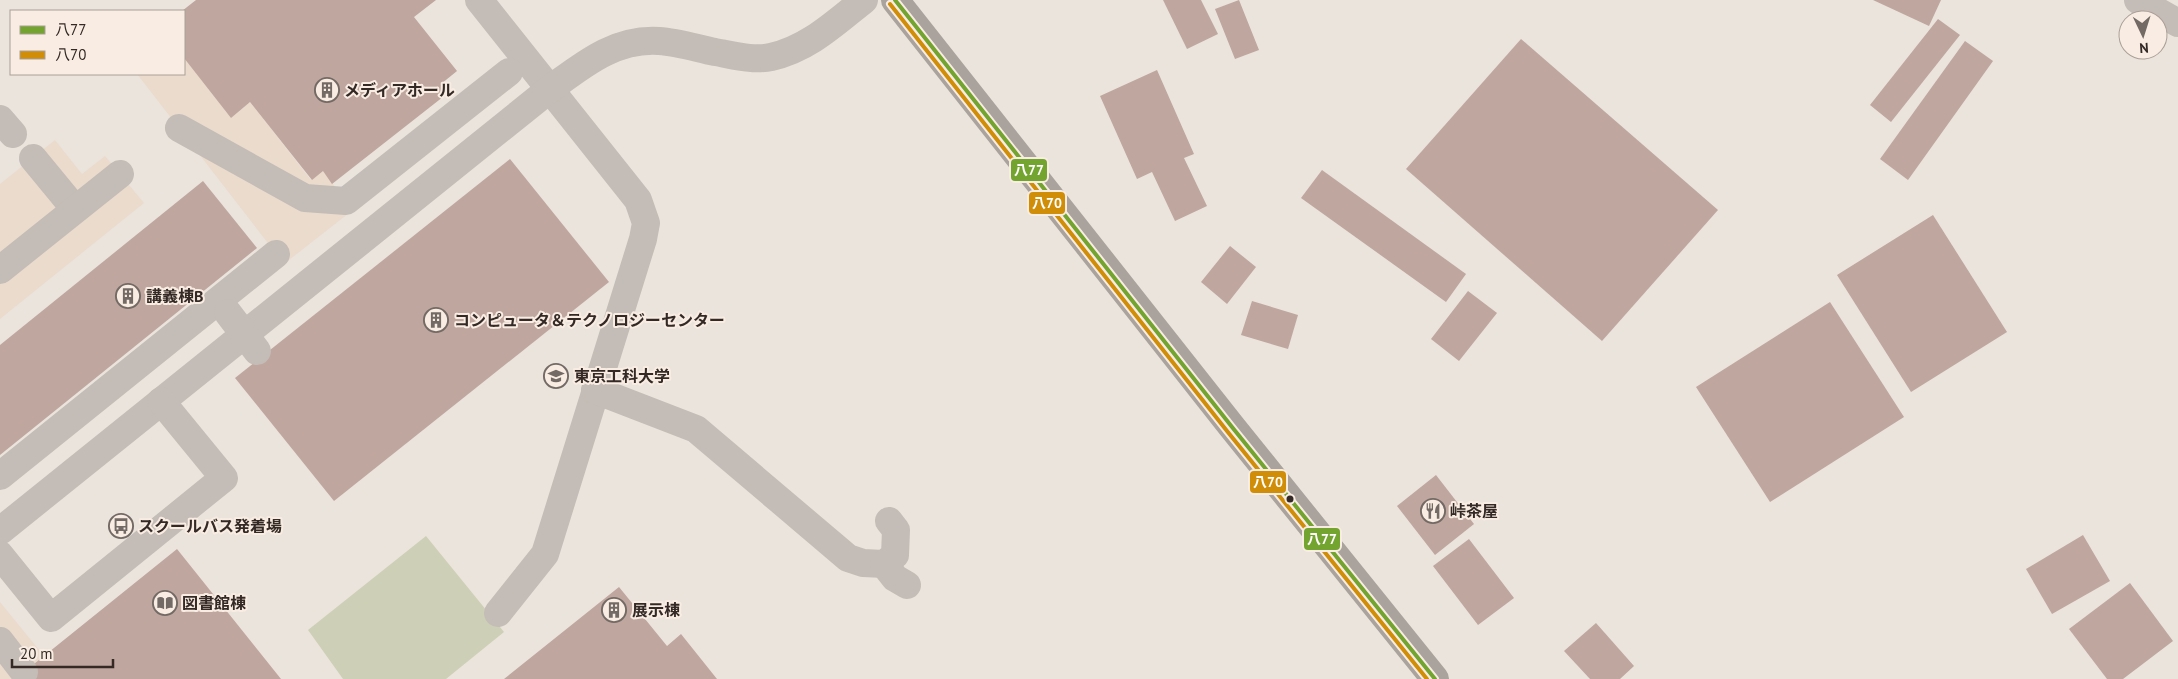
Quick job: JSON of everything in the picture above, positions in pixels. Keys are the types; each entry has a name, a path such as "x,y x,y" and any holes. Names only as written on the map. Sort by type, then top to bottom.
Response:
{"highway":[{"path":"895,0 1220,412 1435,679"}],"street":[{"path":"479,0 638,200 646,223 644,239 545,554 498,613"},
{"path":"0,530 550,89 591,59 609,49 632,43 658,41 750,59 769,58 790,52 812,41 864,0"},
{"path":"2138,0 2178,22"},
{"path":"178,128 306,198 346,201 509,72"},
{"path":"32,158 75,209"},
{"path":"0,270 120,174"},
{"path":"0,476 223,307 276,254"},
{"path":"223,307 260,354"},
{"path":"595,390 696,429 848,558 863,563 884,564 895,555 896,530 890,521"},
{"path":"0,555 51,618 224,478 161,401"},
{"path":"884,564 895,578 907,585"},
{"path":"0,641 24,672"}],"green space":[{"path":"426,536 504,632 446,679 343,679 308,630"}],"shaded area":[{"path":"185,59 231,118 250,102 311,180 323,171 353,210 284,264 138,75 185,75"},
{"path":"55,140 82,174 105,156 144,203 0,319 0,184"},
{"path":"0,602 44,656 15,679 0,679"}],"building":[{"name":"メディアホール","path":"196,0 436,0 414,17 457,71 441,84 448,93 332,184 323,171 312,180 250,102 231,118 185,59 185,10 183,10"},
{"path":"1163,0 1201,0 1218,34 1187,49"},
{"path":"1239,0 1259,50 1235,59 1215,9"},
{"path":"1873,0 1941,0 1929,26"},
{"path":"1938,19 1960,35 1891,122 1870,105"},
{"path":"1521,39 1718,210 1602,341 1406,169"},
{"path":"1965,41 1993,61 1908,180 1880,159"},
{"path":"1157,70 1194,154 1184,158 1207,206 1175,221 1152,172 1137,179 1100,96"},
{"name":"コンピュータ＆テクノロジーセンター","path":"510,159 609,282 334,501 235,378"},
{"path":"1322,170 1466,274 1446,302 1301,198"},
{"name":"講義棟B","path":"203,181 257,248 0,455 0,345"},
{"path":"1933,215 2007,332 1911,392 1837,275"},
{"path":"1230,246 1256,267 1227,304 1201,282"},
{"path":"1468,291 1497,313 1459,361 1431,339"},
{"path":"1252,301 1298,315 1288,349 1241,335"},
{"path":"1830,302 1904,417 1770,502 1696,387"},
{"path":"1436,475 1474,524 1435,555 1397,506"},
{"path":"2083,535 2110,581 2052,614 2026,569"},
{"path":"1469,539 1514,598 1478,625 1433,566"},
{"name":"図書館棟","path":"177,549 281,679 15,679 44,656"},
{"path":"2130,583 2173,641 2123,679 2107,679 2069,629"},
{"name":"展示棟","path":"619,587 667,646 681,634 717,679 504,679"},
{"path":"1596,623 1634,666 1620,679 1590,679 1564,651"}],"transit line":[{"name":"八77","path":"895,0 1232,427 1435,679"},
{"name":"八70","path":"890,4 1227,431 1427,679"}],"place":[{"name":"メディアホール","path":"327,90"},
{"name":"講義棟B","path":"128,296"},
{"name":"コンピュータ＆テクノロジーセンター","path":"436,320"},
{"name":"東京工科大学","path":"556,376"},
{"name":"峠茶屋","path":"1433,511"},
{"name":"スクールバス発着場","path":"121,526"},
{"name":"図書館棟","path":"165,603"},
{"name":"展示棟","path":"614,610"}]}
